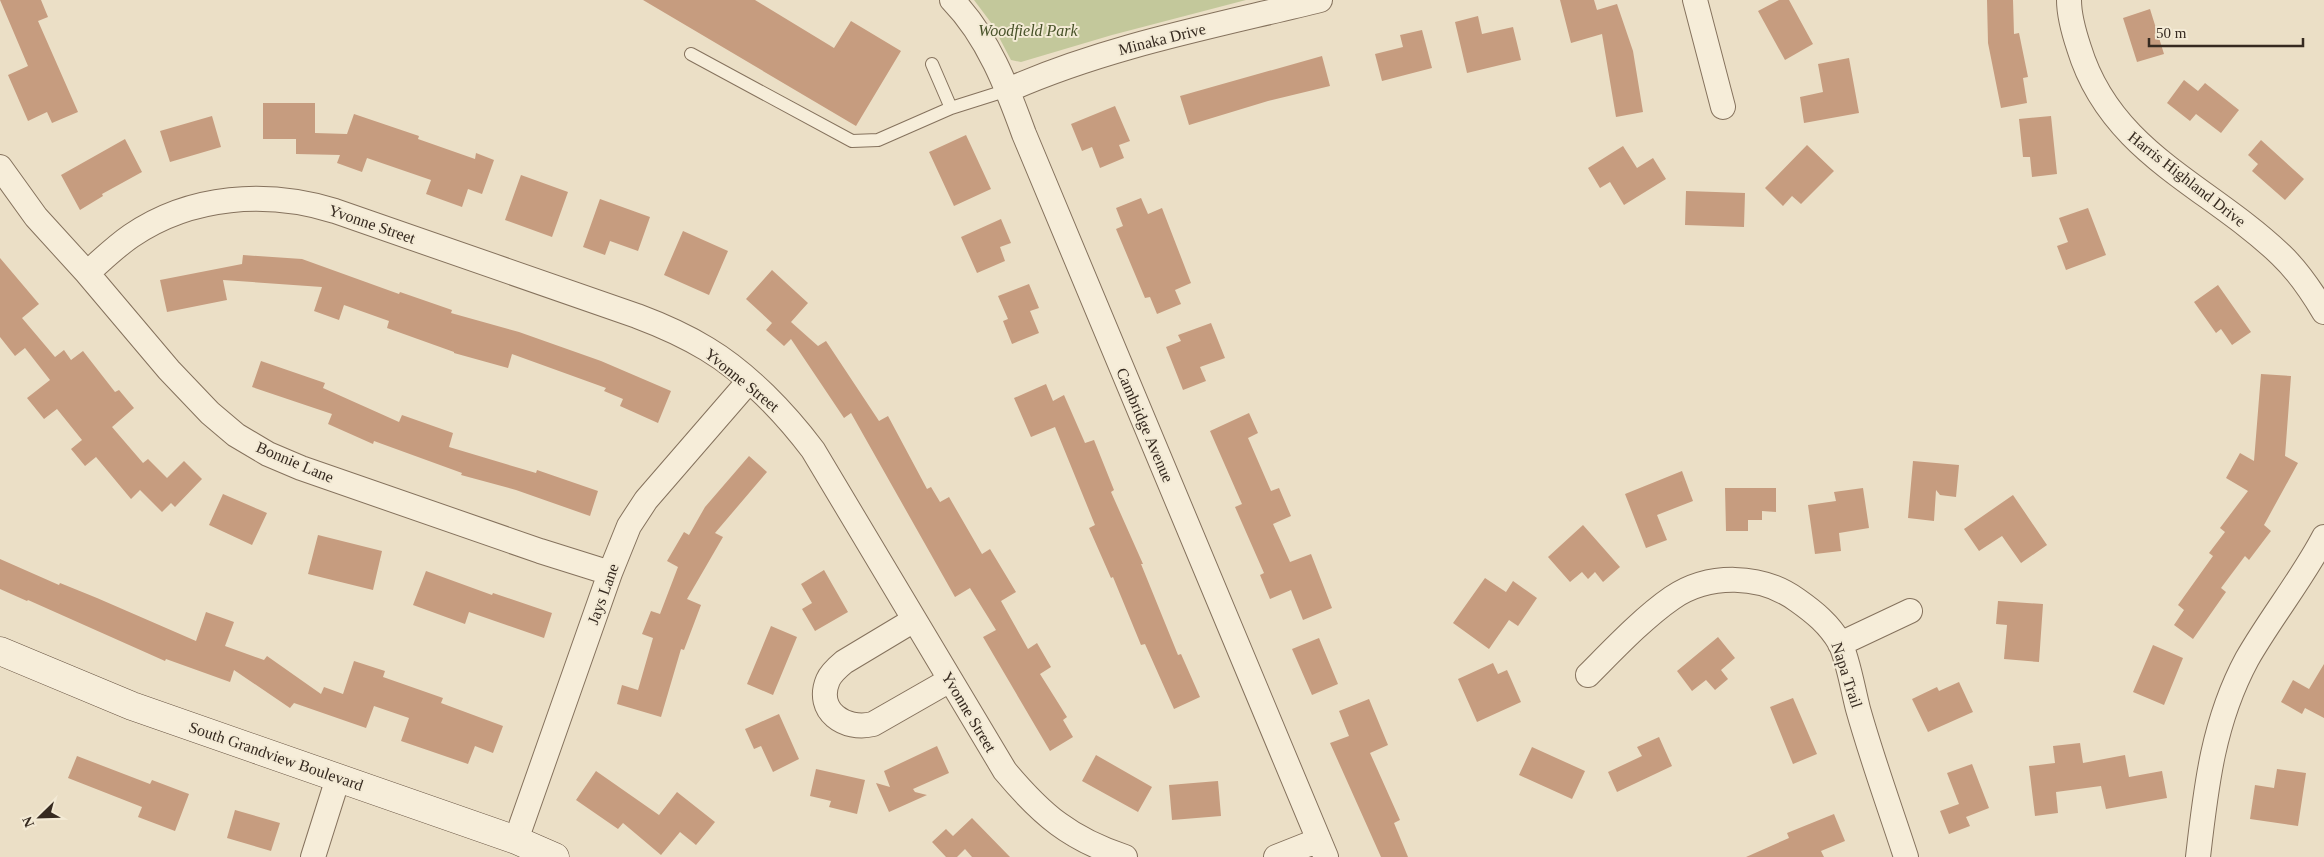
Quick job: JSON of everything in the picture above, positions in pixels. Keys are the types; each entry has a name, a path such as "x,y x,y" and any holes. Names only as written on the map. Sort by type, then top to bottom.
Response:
{"street":[{"name":"Cambridge Avenue","path":"952,0 975,29 1008,90 1024,134 1323,849"},
{"name":"Minaka Drive","path":"1008,90 1075,62 1112,51 1320,0"},
{"path":"1695,0 1723,107"},
{"name":"Harris Highland Drive","path":"2069,0 2073,30 2084,66 2095,90 2125,131 2145,150 2263,238 2282,256 2310,288 2324,312"},
{"name":"Bonnie Lane","path":"0,167 36,217 87,273 169,370 210,413 236,435 268,454 301,468 540,551 610,573"},
{"name":"Yvonne Street","path":"87,273 130,237 146,227 187,209 245,198 295,201 335,211 637,316 672,330 708,350 749,381 790,420 813,450 1005,772 1031,802 1066,830 1104,850 1124,857"},
{"name":"Jays Lane","path":"516,840 610,573 629,526 646,500 749,381"},
{"path":"2198,857 2209,766 2218,730 2232,691 2247,660 2324,537"},
{"name":"Napa Trail","path":"1588,675 1672,598 1697,585 1741,580 1758,582 1788,593 1817,614 1840,644 1858,710 1906,857"},
{"path":"1840,644 1910,612"},
{"path":"914,620 844,662 835,670 828,680 825,691 830,711 835,717 850,726 867,726 950,680"},
{"name":"South Grandview Boulevard","path":"0,650 132,706 516,840 555,857"},
{"path":"313,857 338,778"},
{"path":"1276,857 1323,849"}],"lane":[{"path":"691,54 852,141 878,140 951,108 1008,90"},
{"path":"932,64 951,108"}],"green space":[{"name":"Woodfield Park","path":"974,0 1246,0 1112,35 1021,62 1011,60 992,24"}],"building":[{"path":"0,0 41,0 48,17 38,21 78,112 52,123 47,112 28,121 8,75 28,66"},
{"path":"643,0 755,0 834,48 851,21 901,51 856,126"},
{"path":"1560,0 1594,0 1597,10 1617,4 1633,51 1643,112 1616,117 1602,34 1571,43"},
{"path":"1779,0 1789,0 1813,44 1785,60 1758,11"},
{"path":"1987,0 2013,0 2014,34 2019,33 2028,77 2023,78 2027,103 2001,108 1988,43"},
{"path":"2150,9 2164,54 2137,62 2123,18"},
{"path":"1478,16 1482,34 1513,27 1521,60 1467,73 1455,22"},
{"path":"1422,30 1432,68 1382,81 1375,54 1403,47 1400,35"},
{"path":"1322,56 1330,86 1268,101 1189,125 1180,96"},
{"path":"1849,58 1859,113 1804,123 1800,97 1823,92 1818,64"},
{"path":"2184,80 2198,91 2205,83 2239,110 2221,133 2196,114 2190,121 2167,103"},
{"path":"263,103 315,103 315,133 347,134 354,114 419,136 418,139 475,159 476,153 494,160 482,194 468,189 462,207 426,194 431,180 367,158 362,172 337,163 340,155 296,154 296,139 263,139"},
{"path":"1115,106 1130,141 1119,145 1124,158 1100,168 1092,147 1082,151 1071,124"},
{"path":"212,116 221,147 170,162 160,131"},
{"path":"2051,116 2057,174 2032,177 2030,157 2023,157 2019,119"},
{"path":"966,135 991,189 954,206 929,152"},
{"path":"125,139 142,172 102,194 103,196 80,210 61,175"},
{"path":"2261,140 2304,179 2285,200 2252,171 2258,164 2248,155"},
{"path":"1807,145 1834,171 1801,204 1792,196 1783,206 1765,188"},
{"path":"1623,146 1637,168 1653,158 1666,179 1624,205 1610,182 1600,188 1588,168"},
{"path":"521,175 568,192 552,237 505,220"},
{"path":"1686,191 1745,193 1744,227 1685,225"},
{"path":"1141,198 1148,214 1162,208 1191,283 1175,290 1181,304 1157,314 1150,297 1145,298 1116,229 1123,226 1116,208"},
{"path":"600,199 650,217 638,251 610,241 605,255 583,247"},
{"path":"2088,208 2106,255 2066,270 2057,246 2068,242 2059,218"},
{"path":"1001,219 1011,243 1000,247 1005,261 977,273 961,237"},
{"path":"683,231 728,251 709,295 664,275"},
{"path":"243,255 302,259 399,294 400,292 452,310 451,313 519,332 601,361 671,391 658,423 620,406 623,399 604,391 606,388 512,354 508,368 454,353 387,328 389,321 344,305 339,320 314,311 322,287 223,280 227,300 167,312 160,280 242,264"},
{"path":"0,258 39,304 22,318 55,357 64,350 71,360 83,351 115,392 119,390 134,408 112,427 143,463 148,459 167,478 184,461 202,479 175,507 171,503 162,512 140,490 131,499 96,457 85,466 71,449 82,440 57,409 44,419 27,398 50,380 25,348 15,356 0,337"},
{"path":"772,270 808,303 791,322 818,346 826,341 879,421 888,416 927,489 931,487 940,502 949,497 982,554 990,549 1016,592 1001,601 1028,649 1037,643 1051,667 1040,674 1067,717 1063,720 1073,737 1050,751 983,637 996,630 970,588 955,597 851,413 844,418 791,339 784,346 766,330 772,323 746,299"},
{"path":"1029,284 1039,308 1030,311 1039,333 1012,344 1003,321 1008,319 998,296"},
{"path":"2218,285 2251,332 2232,345 2221,329 2216,333 2194,302"},
{"path":"1211,323 1225,358 1200,367 1206,381 1183,390 1166,347 1181,341 1178,335"},
{"path":"261,361 325,383 323,388 399,422 402,415 453,433 449,447 536,473 537,470 598,491 590,516 516,490 461,475 462,473 374,441 373,444 328,424 332,414 252,387"},
{"path":"2261,374 2291,376 2285,456 2298,463 2264,525 2271,531 2249,560 2245,556 2221,588 2226,592 2193,639 2174,625 2184,610 2178,605 2213,556 2209,553 2225,532 2220,528 2248,491 2226,478 2240,453 2254,461"},
{"path":"1046,384 1053,401 1064,395 1085,443 1094,440 1114,490 1111,492 1143,564 1141,564 1178,655 1181,654 1200,697 1174,709 1145,644 1141,645 1113,577 1111,578 1089,528 1095,525 1055,427 1031,437 1014,398"},
{"path":"1249,413 1258,433 1248,438 1271,491 1279,488 1291,516 1273,524 1290,562 1311,554 1332,608 1303,620 1291,590 1270,599 1260,575 1264,573 1235,507 1242,504 1210,431"},
{"path":"749,456 767,472 715,533 723,537 687,599 701,605 684,650 681,649 661,717 617,704 622,685 638,690 653,638 642,634 651,611 660,614 678,567 667,561 684,532 689,535 705,507"},
{"path":"1913,461 1959,465 1956,497 1940,495 1936,490 1934,521 1908,518"},
{"path":"1682,471 1693,501 1657,515 1667,540 1646,548 1625,494"},
{"path":"1725,488 1776,488 1776,512 1762,511 1762,520 1748,520 1748,531 1726,531"},
{"path":"1863,488 1869,528 1839,533 1841,551 1815,554 1808,505 1836,501 1834,492"},
{"path":"223,494 267,513 252,545 209,525"},
{"path":"2013,495 2047,545 2021,563 2002,536 1979,551 1964,529"},
{"path":"1583,525 1620,567 1603,582 1595,572 1588,579 1582,572 1570,582 1548,557"},
{"path":"318,535 382,551 373,590 308,574"},
{"path":"0,559 196,641 206,612 234,622 225,646 264,660 267,656 321,694 324,687 343,694 354,661 385,671 383,677 443,698 441,703 503,726 493,753 475,746 468,764 401,741 409,718 374,706 366,728 294,703 290,708 234,670 230,682 166,659 165,661 0,589"},
{"path":"824,570 848,612 815,631 802,609 812,603 801,584"},
{"path":"426,571 492,595 493,593 552,613 544,638 469,612 465,624 413,605"},
{"path":"1485,578 1506,592 1513,581 1537,598 1518,626 1509,620 1489,649 1453,623"},
{"path":"1998,601 2043,604 2039,662 2004,659 2007,625 1996,624"},
{"path":"771,626 797,637 773,695 747,684"},
{"path":"1718,637 1735,658 1721,670 1728,679 1715,690 1706,680 1692,691 1677,671"},
{"path":"1319,638 1338,684 1312,695 1292,649"},
{"path":"2153,645 2183,658 2164,705 2133,692"},
{"path":"1493,663 1498,674 1507,670 1521,702 1477,722 1458,679"},
{"path":"2324,664 2324,718 2305,708 2302,714 2281,702 2293,680 2309,689"},
{"path":"1959,682 1973,712 1928,732 1912,699 1937,687 1939,691"},
{"path":"1793,698 1817,754 1793,764 1770,707"},
{"path":"1369,699 1388,745 1370,753 1400,820 1394,823 1408,857 1381,857 1330,743 1349,736 1339,711"},
{"path":"779,714 799,759 773,772 761,746 754,749 745,729"},
{"path":"1659,737 1672,766 1617,792 1608,772 1642,756 1637,747"},
{"path":"2080,743 2083,763 2125,755 2129,777 2162,771 2167,798 2106,809 2101,786 2056,792 2058,813 2035,816 2029,766 2055,763 2053,746"},
{"path":"937,746 949,773 913,789 915,792 927,795 889,812 876,783 890,787 884,771"},
{"path":"1532,747 1585,771 1572,799 1519,775"},
{"path":"1096,755 1152,787 1138,812 1082,781"},
{"path":"77,756 150,784 152,780 189,794 175,831 138,817 142,807 68,778"},
{"path":"1972,764 1989,808 1966,817 1970,826 1949,834 1940,811 1959,804 1947,773"},
{"path":"816,769 865,780 857,814 829,807 831,801 810,796"},
{"path":"2277,769 2306,773 2298,826 2250,819 2255,785 2274,788"},
{"path":"596,771 659,815 677,792 715,822 696,845 680,832 661,855 623,823 618,829 576,800"},
{"path":"1218,781 1221,816 1172,820 1169,785"},
{"path":"235,810 280,823 271,851 227,838"},
{"path":"1834,814 1845,841 1821,851 1824,857 1746,857 1789,838 1787,833"},
{"path":"972,818 1010,857 972,857 965,849 957,857 946,857 932,842 946,829 953,836"}]}
